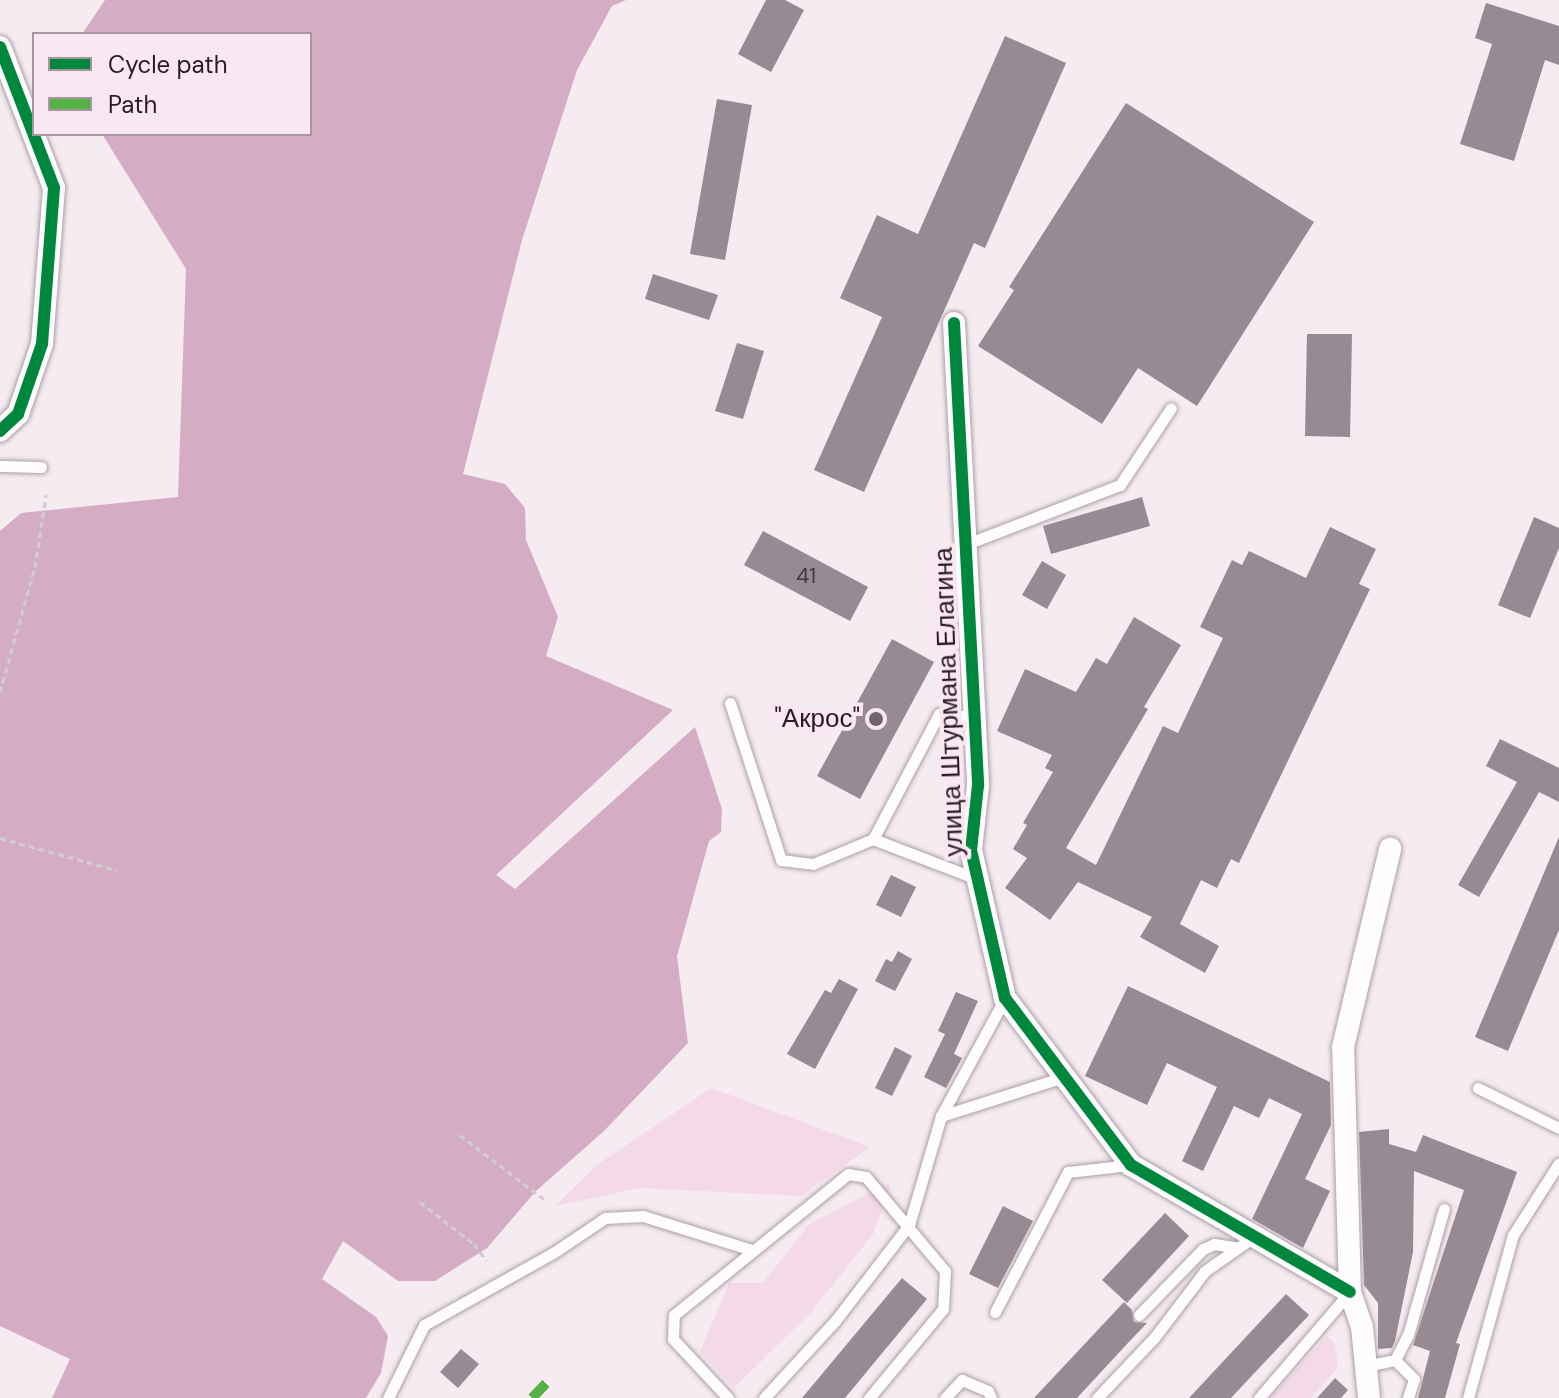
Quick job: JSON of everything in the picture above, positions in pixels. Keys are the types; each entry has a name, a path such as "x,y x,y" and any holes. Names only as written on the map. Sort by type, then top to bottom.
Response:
{"street":[{"path":"0,47 32,131"},
{"path":"0,431 18,414 42,344 54,188 34,136"},
{"name":"улица Штурмана Елагина","path":"954,323 978,785 971,850 1005,998 1131,1165 1245,1243 1350,1292"},
{"path":"1369,1398 1362,1327 1350,1292 1343,1047 1390,849"}],"lane":[{"path":"967,544 1120,485 1171,408"},
{"path":"0,466 41,467"},
{"path":"730,703 781,860 813,864 873,839 939,714 974,717"},
{"path":"873,839 978,879"},
{"path":"764,1398 835,1321 909,1225 941,1116 1005,998"},
{"path":"941,1116 1064,1077"},
{"path":"1478,1088 1559,1128"},
{"path":"1468,1398 1513,1235 1559,1163"},
{"path":"995,1312 1068,1172 1131,1165"},
{"path":"728,1398 673,1339 674,1315 848,1174 866,1177 945,1271 943,1309 869,1398"},
{"path":"1395,1360 1408,1335 1444,1209"},
{"path":"388,1398 424,1325 553,1253 605,1218 643,1216 752,1250"},
{"path":"1139,1315 1203,1249 1214,1244 1245,1243"},
{"path":"1097,1398 1154,1338 1205,1271 1245,1243"},
{"path":"1259,1398 1350,1292"},
{"path":"1366,1366 1395,1360"},
{"path":"1395,1360 1414,1379 1408,1398"},
{"path":"945,1398 962,1380 988,1391 991,1398"}],"path":[{"path":"0,692 35,567 46,495"},
{"path":"0,838 117,870"},
{"path":"460,1135 544,1199"},
{"path":"420,1202 474,1244 487,1261"}],"shaded area":[{"path":"105,0 626,0 612,6 577,70 522,240 463,474 505,484 525,508 526,540 558,617 546,656 673,710 496,875 515,889 695,727 722,809 721,832 709,841 677,956 688,1043 604,1131 536,1191 487,1248 435,1281 398,1281 343,1241 322,1279 376,1317 388,1336 381,1373 366,1398 52,1398 70,1359 0,1326 0,531 21,513 178,497 186,269 103,136 312,136 312,32 83,32"},
{"path":"711,1088 870,1147 801,1196 640,1188 555,1206 597,1165"},
{"path":"892,1182 873,1234 812,1311 734,1388 700,1352 729,1283 763,1283 809,1224"},
{"path":"1327,1336 1335,1344 1338,1367 1311,1398 1270,1398"}],"building":[{"path":"766,0 785,0 804,10 771,72 738,54"},
{"path":"1486,3 1559,26 1559,65 1545,60 1514,161 1460,144 1492,44 1475,38"},
{"path":"1005,36 1066,63 985,248 974,243 864,492 814,470 882,317 840,298 877,215 918,234"},
{"path":"717,99 752,105 725,260 690,254"},
{"path":"1126,103 1314,222 1197,406 1138,368 1102,424 978,346 1014,290 1009,287"},
{"path":"653,274 718,295 709,320 645,299"},
{"path":"1307,334 1352,334 1350,437 1305,436"},
{"path":"737,343 764,351 743,419 715,411"},
{"path":"1142,497 1150,526 1051,554 1043,526"},
{"path":"1534,517 1559,528 1559,548 1530,618 1498,605"},
{"path":"1330,527 1376,549 1359,584 1370,589 1239,863 1231,859 1217,888 1201,880 1180,924 1219,946 1205,973 1140,937 1152,917 1078,882 1050,920 1005,888 1027,858 1013,849 1027,825 1023,823 1053,772 1045,768 1052,755 997,731 1025,669 1076,692 1096,658 1107,664 1134,617 1181,645 1144,707 1148,709 1066,848 1096,865 1163,726 1178,733 1223,638 1200,627 1232,560 1242,565 1249,551 1306,578"},
{"path":"763,531 868,587 850,621 744,565"},
{"path":"1042,561 1066,575 1047,609 1022,595"},
{"name":"\"Акрос\"","path":"892,639 934,662 860,799 817,776"},
{"path":"1500,739 1559,768 1559,802 1539,792 1479,897 1458,885 1517,782 1486,766"},
{"path":"1559,837 1559,930 1508,1051 1475,1037"},
{"path":"891,875 916,887 901,917 876,905"},
{"path":"898,951 912,959 895,991 875,981 886,959 892,962"},
{"path":"839,979 858,989 815,1069 787,1054 825,990 831,993"},
{"path":"1128,986 1330,1082 1331,1125 1305,1179 1330,1191 1303,1248 1252,1219 1302,1114 1269,1098 1259,1118 1234,1106 1203,1171 1182,1161 1217,1087 1167,1063 1147,1105 1085,1076"},
{"path":"956,992 978,1001 954,1054 962,1058 946,1088 924,1077 945,1034 938,1031"},
{"path":"895,1047 912,1056 892,1096 875,1088"},
{"path":"1389,1129 1389,1144 1416,1152 1423,1135 1517,1172 1456,1343 1460,1344 1445,1398 1418,1398 1430,1351 1413,1345 1464,1190 1414,1171 1413,1252 1395,1341 1392,1348 1378,1349 1378,1303 1364,1285 1359,1132"},
{"path":"1003,1206 1033,1221 998,1288 969,1274"},
{"path":"1165,1213 1189,1236 1127,1303 1102,1280"},
{"path":"902,1278 927,1299 845,1398 802,1398"},
{"path":"1286,1294 1309,1315 1231,1398 1189,1398"},
{"path":"1124,1302 1132,1310 1134,1322 1147,1323 1077,1398 1034,1398"},
{"path":"461,1349 479,1364 458,1388 440,1372"},
{"path":"1335,1378 1348,1390 1341,1398 1317,1398"}],"marked path":[{"path":"532,1398 552,1377"}],"cycle path":[{"path":"0,47 32,131"},
{"path":"0,431 18,414 42,344 54,188 34,136"},
{"path":"954,323 978,785 971,850 1005,998 1131,1165 1350,1292"}],"place":[{"name":"\"Акрос\"","path":"876,719"}]}
